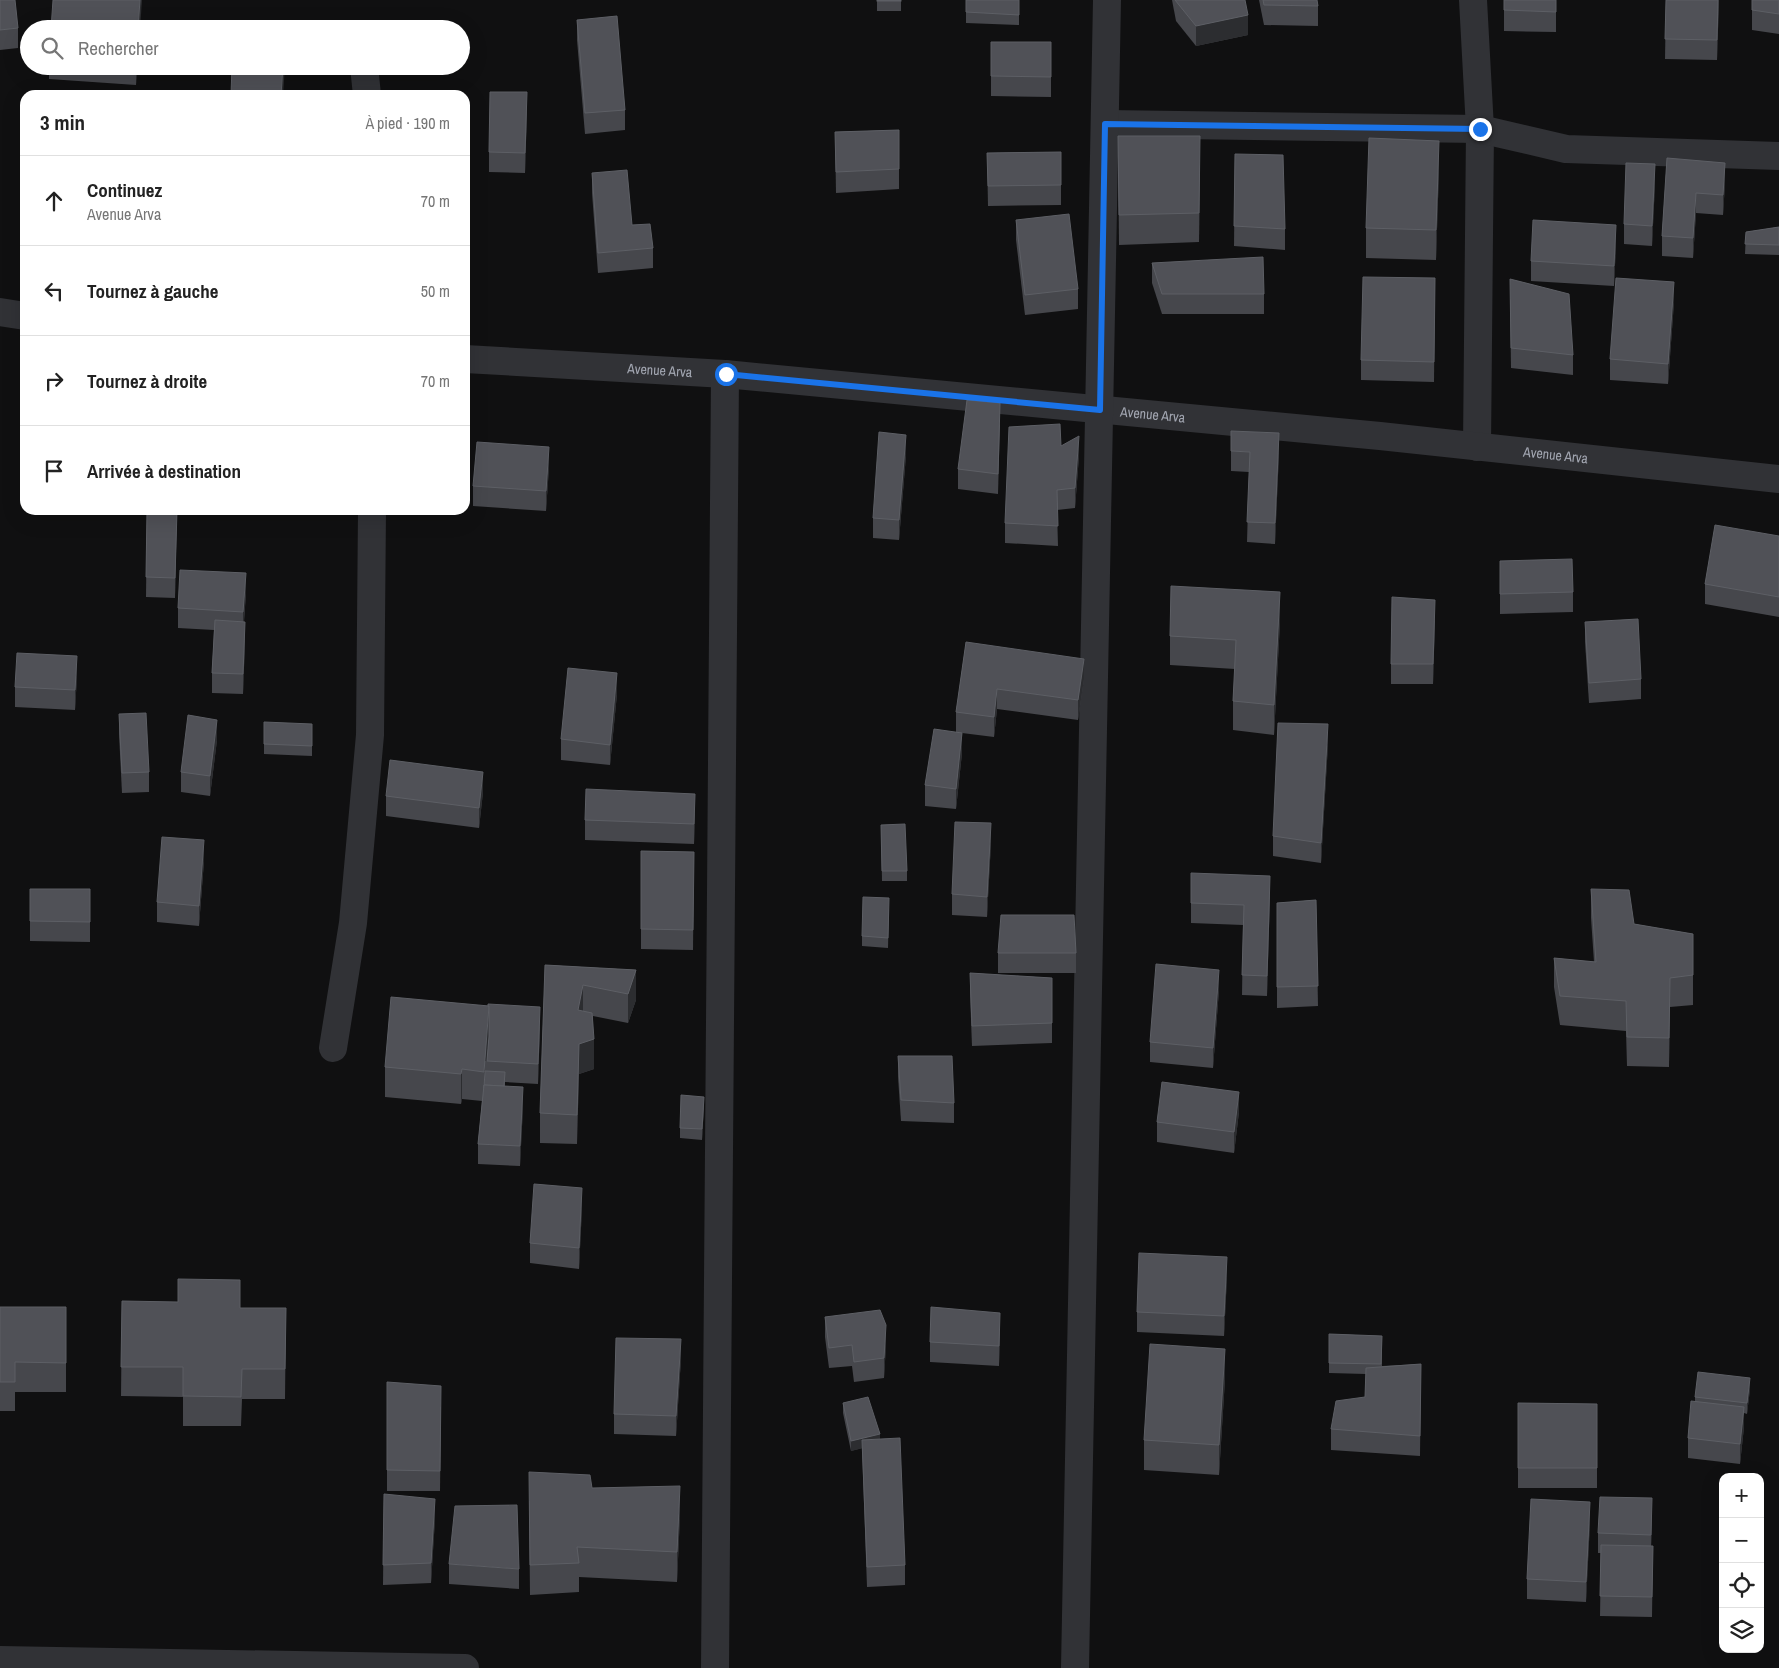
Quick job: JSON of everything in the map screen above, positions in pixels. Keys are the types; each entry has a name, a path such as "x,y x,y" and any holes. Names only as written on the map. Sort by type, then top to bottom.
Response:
{"street":[{"path":"1075,1668 1108,0"},
{"path":"1473,0 1480,129 1477,447"},
{"path":"365,75 366,90"},
{"path":"1105,124 1480,129 1566,149 1779,156"},
{"path":"0,312 20,315"},
{"name":"Avenue Arva","path":"470,359 726,374 1477,447 1779,479"},
{"path":"715,1668 726,374"},
{"path":"334,1048 353,923 370,735 372,515"},
{"path":"0,1660 465,1668"}],"building":[{"path":"0,0 15,0 18,28 0,30"},
{"path":"53,0 140,0 139,20 52,20"},
{"path":"901,0 901,1 877,1"},
{"path":"966,0 1019,0 1019,15 966,12"},
{"path":"1175,0 1245,0 1248,15 1196,26"},
{"path":"1263,0 1317,0 1318,6 1264,5"},
{"path":"1504,0 1556,0 1556,12 1504,10"},
{"path":"1666,0 1718,0 1717,40 1665,39"},
{"path":"1752,0 1779,0 1779,14 1752,10"},
{"path":"617,16 625,110 585,113 577,20"},
{"path":"991,42 1051,42 1051,77 991,76"},
{"path":"232,75 282,75 281,90 231,90"},
{"path":"490,92 527,92 525,153 489,152"},
{"path":"899,130 899,169 836,172 835,132"},
{"path":"1118,136 1200,136 1199,213 1119,215"},
{"path":"1369,138 1439,141 1436,230 1366,228"},
{"path":"1061,152 1061,185 988,186 987,153"},
{"path":"1235,154 1283,155 1285,229 1234,226"},
{"path":"1667,158 1725,163 1723,195 1696,193 1693,238 1662,236"},
{"path":"1626,163 1655,164 1652,226 1624,224"},
{"path":"627,170 632,225 650,224 653,248 598,253 592,173"},
{"path":"1069,214 1078,289 1025,295 1016,220"},
{"path":"1533,220 1616,225 1614,266 1531,261"},
{"path":"1779,227 1779,245 1745,244 1746,232"},
{"path":"1263,257 1264,294 1162,294 1152,263"},
{"path":"1363,277 1435,278 1434,362 1361,360"},
{"path":"1616,278 1674,282 1668,364 1610,359"},
{"path":"1510,279 1569,294 1573,355 1511,348"},
{"path":"967,400 1000,403 998,474 958,469"},
{"path":"1060,424 1061,446 1079,436 1075,488 1057,490 1058,526 1005,523 1009,427"},
{"path":"1231,431 1279,433 1275,523 1247,522 1250,452 1231,451"},
{"path":"879,432 906,435 899,520 873,518"},
{"path":"477,442 549,447 546,491 473,486"},
{"path":"147,515 177,515 175,578 146,577"},
{"path":"1715,525 1779,536 1779,597 1705,584"},
{"path":"1572,559 1573,592 1500,594 1500,561"},
{"path":"180,570 246,573 243,612 178,608"},
{"path":"1171,586 1280,592 1274,705 1233,701 1236,640 1170,636"},
{"path":"1392,597 1435,600 1433,664 1391,664"},
{"path":"1638,619 1641,679 1589,683 1585,622"},
{"path":"215,620 245,622 243,674 212,673"},
{"path":"966,642 1084,659 1078,700 997,689 994,717 956,712"},
{"path":"17,653 77,656 75,690 15,687"},
{"path":"568,668 617,673 610,745 561,739"},
{"path":"146,713 149,772 122,773 119,714"},
{"path":"188,715 217,720 210,776 181,772"},
{"path":"264,722 312,724 312,746 264,744"},
{"path":"1278,723 1328,724 1321,843 1273,836"},
{"path":"934,729 962,733 956,789 925,785"},
{"path":"390,760 483,772 479,808 386,796"},
{"path":"586,789 695,794 694,824 585,820"},
{"path":"955,822 991,823 987,897 952,894"},
{"path":"905,824 907,871 882,871 881,825"},
{"path":"162,837 204,840 199,906 157,902"},
{"path":"641,851 694,852 693,930 641,929"},
{"path":"1191,873 1270,876 1267,976 1242,975 1244,905 1191,903"},
{"path":"30,889 90,889 90,922 30,921"},
{"path":"1591,889 1629,890 1634,924 1693,934 1693,975 1670,978 1669,1038 1627,1037 1626,1001 1560,996 1554,958 1596,962"},
{"path":"863,897 889,898 888,938 862,936"},
{"path":"1316,900 1318,986 1277,987 1277,903"},
{"path":"1001,915 1074,915 1076,953 998,953"},
{"path":"1156,964 1219,970 1213,1048 1150,1042"},
{"path":"545,965 636,970 628,994 583,985 578,1010 592,1013 594,1039 579,1044 577,1115 540,1113"},
{"path":"970,973 1052,978 1052,1023 972,1026"},
{"path":"391,997 489,1006 484,1072 462,1069 461,1074 385,1067"},
{"path":"488,1004 540,1007 538,1064 487,1061 489,1036"},
{"path":"898,1056 952,1056 954,1103 901,1100"},
{"path":"485,1071 505,1072 504,1086 484,1085"},
{"path":"1162,1082 1239,1092 1234,1132 1157,1122"},
{"path":"484,1085 523,1087 520,1146 478,1144"},
{"path":"681,1095 704,1097 702,1129 680,1128"},
{"path":"534,1184 582,1188 579,1248 530,1243"},
{"path":"1139,1253 1227,1257 1224,1316 1137,1312"},
{"path":"178,1279 240,1280 240,1308 286,1308 285,1369 242,1369 241,1397 183,1396 183,1367 121,1367 122,1301 178,1302"},
{"path":"0,1307 66,1307 66,1363 15,1362 15,1382 0,1382"},
{"path":"931,1307 1000,1313 999,1346 930,1342"},
{"path":"880,1310 886,1325 884,1358 854,1362 852,1345 829,1348 825,1317"},
{"path":"1329,1334 1382,1336 1381,1364 1329,1363"},
{"path":"616,1338 681,1339 676,1416 614,1414"},
{"path":"1150,1344 1225,1349 1219,1445 1144,1440"},
{"path":"1421,1364 1420,1436 1331,1429 1336,1401 1365,1397 1366,1368"},
{"path":"1698,1372 1750,1378 1747,1403 1695,1397"},
{"path":"387,1382 441,1386 440,1471 387,1470"},
{"path":"868,1397 880,1434 851,1441 843,1403"},
{"path":"1691,1401 1744,1407 1740,1444 1688,1438"},
{"path":"1518,1403 1597,1404 1597,1468 1518,1468"},
{"path":"900,1438 905,1565 867,1567 862,1440"},
{"path":"529,1472 590,1475 592,1488 680,1486 677,1552 577,1547 579,1563 530,1565"},
{"path":"384,1494 435,1499 431,1563 383,1565"},
{"path":"1600,1497 1652,1498 1651,1535 1598,1533"},
{"path":"1531,1499 1590,1502 1586,1582 1527,1579"},
{"path":"517,1505 519,1569 449,1564 455,1506"},
{"path":"1601,1545 1653,1546 1652,1597 1600,1596"}],"route":[{"path":"726,374 1100,410 1105,124 1480,129"}]}
